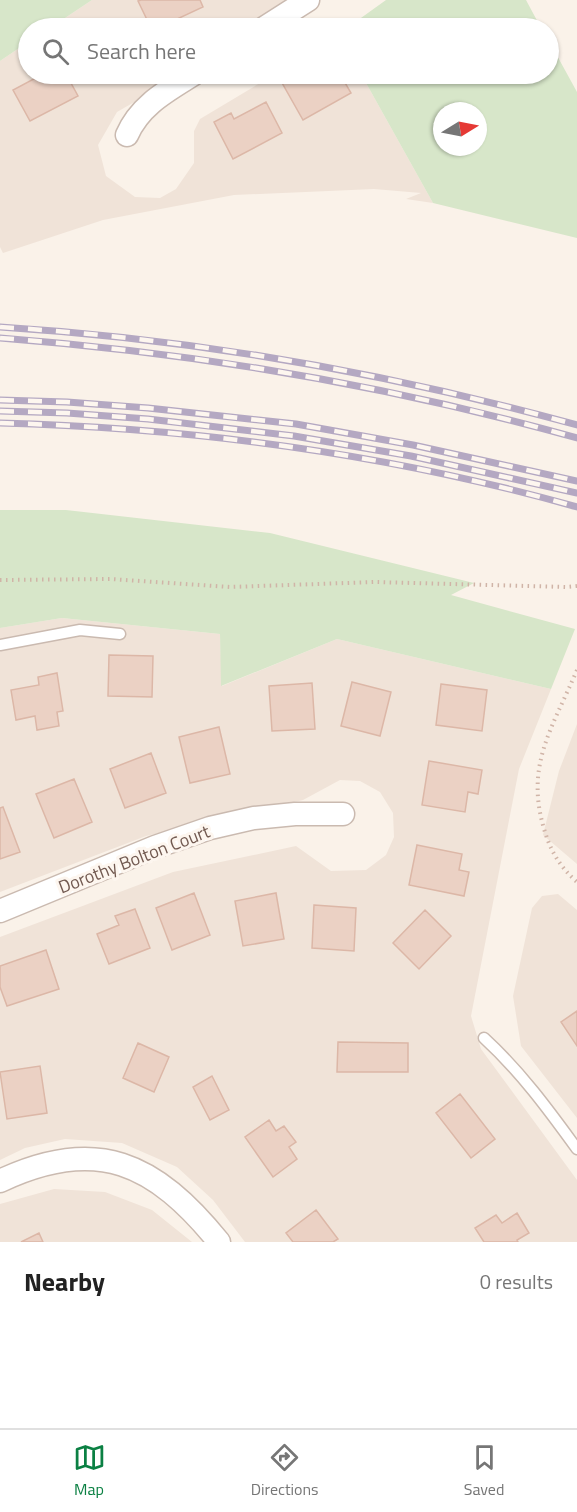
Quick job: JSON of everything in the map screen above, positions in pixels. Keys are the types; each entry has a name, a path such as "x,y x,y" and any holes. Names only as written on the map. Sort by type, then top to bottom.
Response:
{"street":[{"path":"280,18 308,0"},
{"path":"127,135 132,123 143,108 179,84"},
{"name":"Dorothy Bolton Court","path":"0,911 155,847 210,828 254,818 295,814 343,814"},
{"path":"0,1181 27,1169 76,1158 98,1158 120,1163 141,1171 168,1188 219,1242"}],"lane":[{"path":"0,645 80,630 120,634"},
{"path":"484,1038 535,1090 577,1149"}],"path":[{"path":"0,580 110,579 230,587 364,582 566,588 577,586"},
{"path":"577,670 543,746 536,784 541,818 550,846 561,866 577,882"}],"shaded area":[{"path":"92,0 310,0 278,18 65,18"},
{"path":"18,49 18,84 166,84 117,112 98,145 106,176 135,197 160,198 176,189 194,163 194,131 200,119 258,84 367,84 433,203 406,199 421,193 374,189 234,195 103,220 3,253 0,247 0,61"},
{"path":"62,618 220,634 222,686 337,639 551,689 519,769 471,1016 481,1049 577,1180 577,1242 245,1242 213,1200 177,1167 122,1143 65,1139 25,1148 0,1160 0,937 173,872 296,846 331,871 366,870 386,855 394,837 393,813 380,792 360,781 340,780 303,800 146,836 0,892 0,628"},
{"path":"577,724 577,864 543,835 559,771"},
{"path":"558,894 577,910 577,1118 521,1046 513,996 532,908 542,896"},
{"path":"54,1189 105,1192 152,1210 192,1242 0,1242 0,1204"}],"green space":[{"path":"0,0 92,0 65,18 18,18 18,49 0,61"},
{"path":"386,0 526,0 536,18 361,18"},
{"path":"559,59 577,92 577,238 433,203 367,84 559,84"},
{"path":"0,510 66,510 270,533 474,583 451,595 575,629 551,689 337,639 221,686 220,634 62,618 0,628"}],"building":[{"path":"200,0 203,7 179,18 146,18 138,1"},
{"path":"24,84 71,84 78,96 30,121 13,90"},
{"path":"283,84 346,84 351,93 303,120"},
{"path":"266,102 282,133 233,159 214,122 231,113 234,119"},
{"path":"109,655 153,656 152,697 108,696"},
{"path":"57,673 63,711 57,712 59,726 37,730 35,716 16,720 11,690 39,685 38,677"},
{"path":"352,682 391,692 380,736 341,726"},
{"path":"312,683 315,729 272,731 269,686"},
{"path":"441,684 487,690 482,731 436,725"},
{"path":"219,727 230,774 190,783 179,737"},
{"path":"151,753 166,793 125,808 110,769"},
{"path":"429,761 482,770 478,794 468,792 465,812 422,805"},
{"path":"74,779 92,822 54,838 36,794"},
{"path":"3,807 20,852 0,859 0,808"},
{"path":"417,845 462,854 459,870 469,872 464,896 409,885"},
{"path":"194,893 210,935 172,950 156,908"},
{"path":"276,893 284,939 243,946 235,901"},
{"path":"314,905 356,908 354,951 312,948"},
{"path":"135,909 150,948 109,964 97,934 119,925 115,916"},
{"path":"425,910 451,936 419,969 393,943"},
{"path":"46,950 59,989 7,1006 0,987 0,966"},
{"path":"577,1011 577,1046 561,1022"},
{"path":"338,1042 408,1043 408,1072 337,1072"},
{"path":"138,1043 169,1057 154,1092 123,1078"},
{"path":"40,1066 47,1113 7,1119 0,1072"},
{"path":"212,1076 229,1110 210,1120 193,1087"},
{"path":"460,1094 495,1139 471,1158 436,1113"},
{"path":"269,1120 276,1131 284,1126 296,1142 289,1147 297,1159 273,1177 245,1137"},
{"path":"316,1210 338,1239 333,1242 293,1242 286,1233"},
{"path":"517,1213 529,1233 517,1240 518,1242 484,1242 475,1228 496,1215 502,1223"},
{"path":"39,1233 43,1242 21,1242"}],"railway":[{"path":"0,327 146,340 291,361 435,389 577,425"},
{"path":"0,338 146,352 291,374 435,402 577,438"},
{"path":"0,400 148,408 296,424 413,445 577,481"},
{"path":"0,411 148,419 294,436 411,456 577,493"},
{"path":"0,423 146,431 291,447 435,472 577,507"}]}
